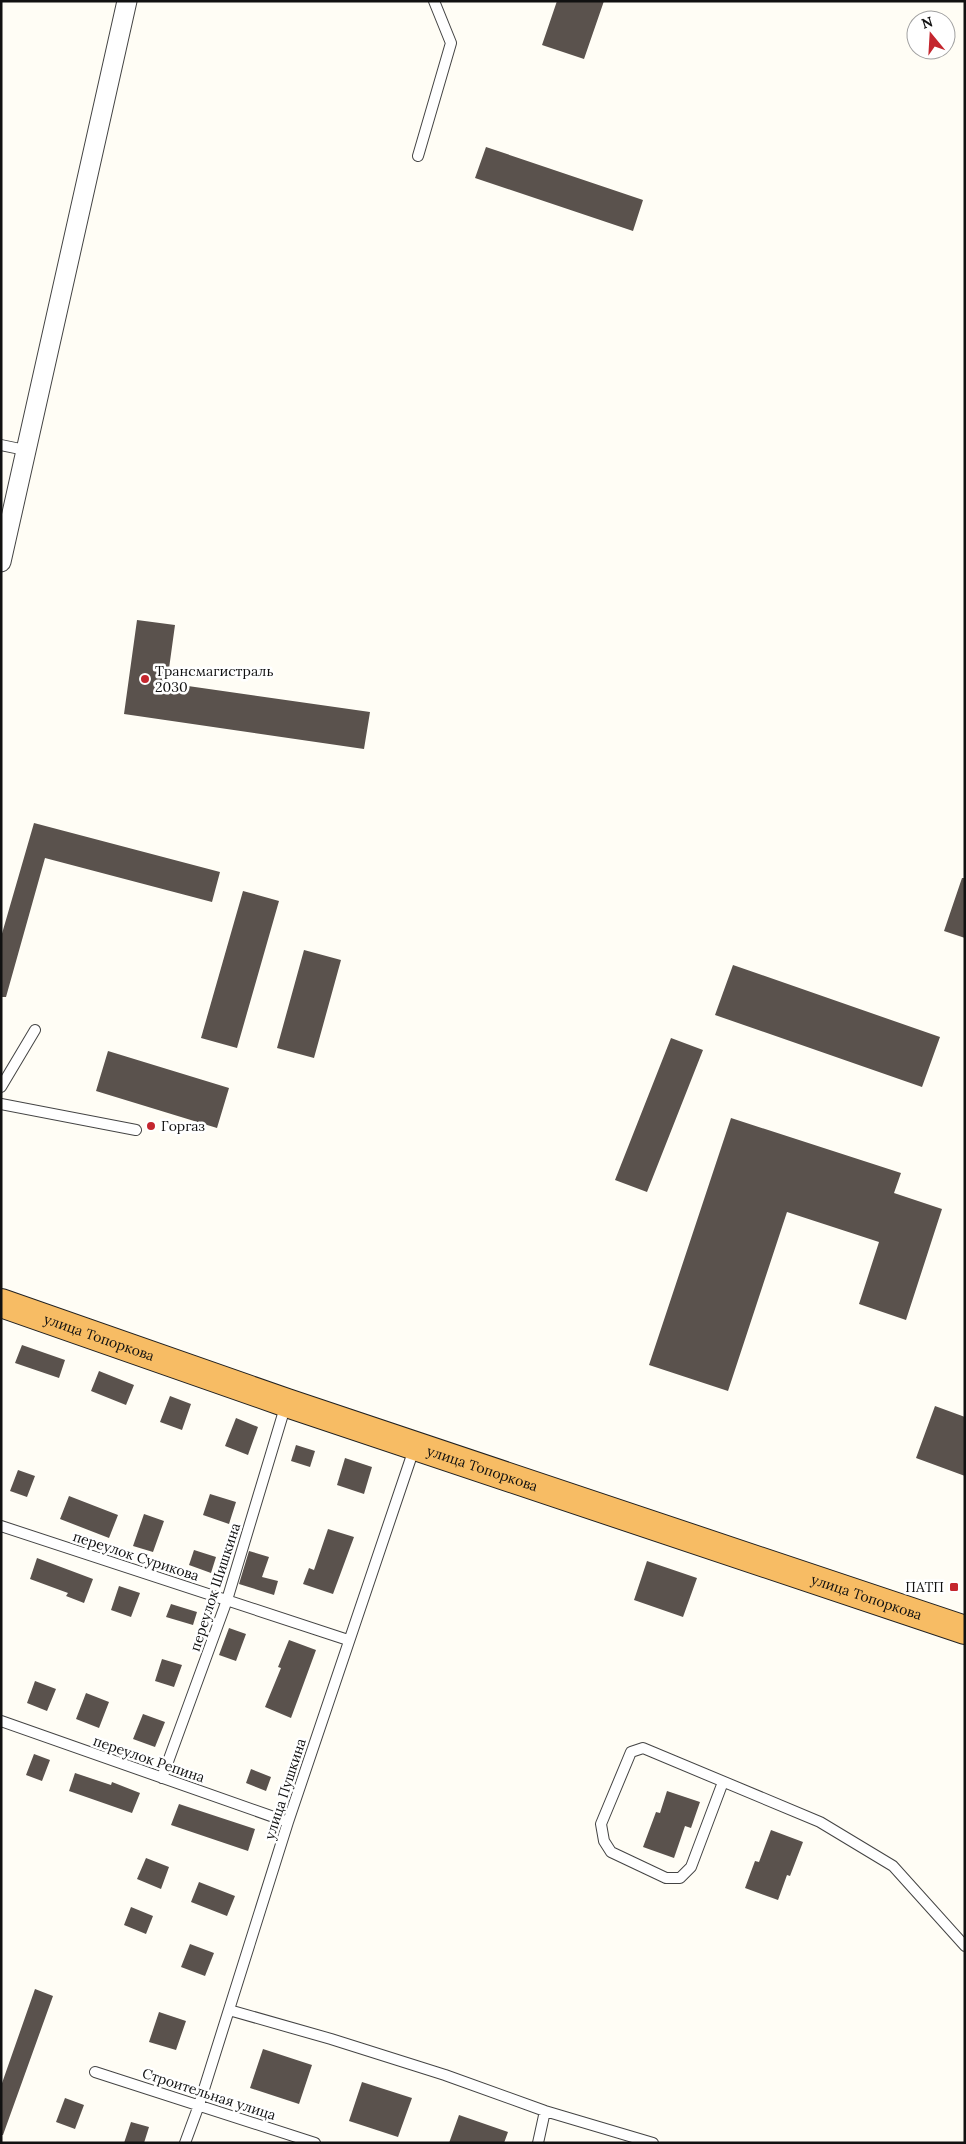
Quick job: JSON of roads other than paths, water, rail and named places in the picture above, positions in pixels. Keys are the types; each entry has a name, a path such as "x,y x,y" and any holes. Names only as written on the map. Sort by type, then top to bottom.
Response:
{"highway":[{"name":"улица Топоркова","path":"1,1303 287,1403 965,1630"}],"street":[{"path":"1,562 127,1"}],"lane":[{"path":"418,156 451,43 434,1"},
{"path":"1,445 25,450"},
{"path":"1,1087 35,1030"},
{"path":"1,1104 136,1130"},
{"name":"переулок Шишкина","path":"162,1778 227,1600 287,1403"},
{"name":"улица Пушкина","path":"185,2143 348,1640 415,1446"},
{"name":"переулок Сурикова","path":"1,1526 348,1640"},
{"name":"переулок Репина","path":"1,1721 288,1822"},
{"path":"723,1782 691,1867 680,1878 666,1878 611,1852 604,1840 601,1824 631,1752 643,1748 820,1822 893,1866 965,1946"},
{"path":"229,2010 331,2039 445,2075 545,2111 653,2143"},
{"name":"Строительная улица","path":"95,2072 315,2143"},
{"path":"538,2143 545,2111"}],"place":[{"name":"Трансмагистраль 2030","path":"145,679"},
{"name":"Горгаз","path":"151,1126"},
{"name":"ПАТП","path":"954,1587"}]}
